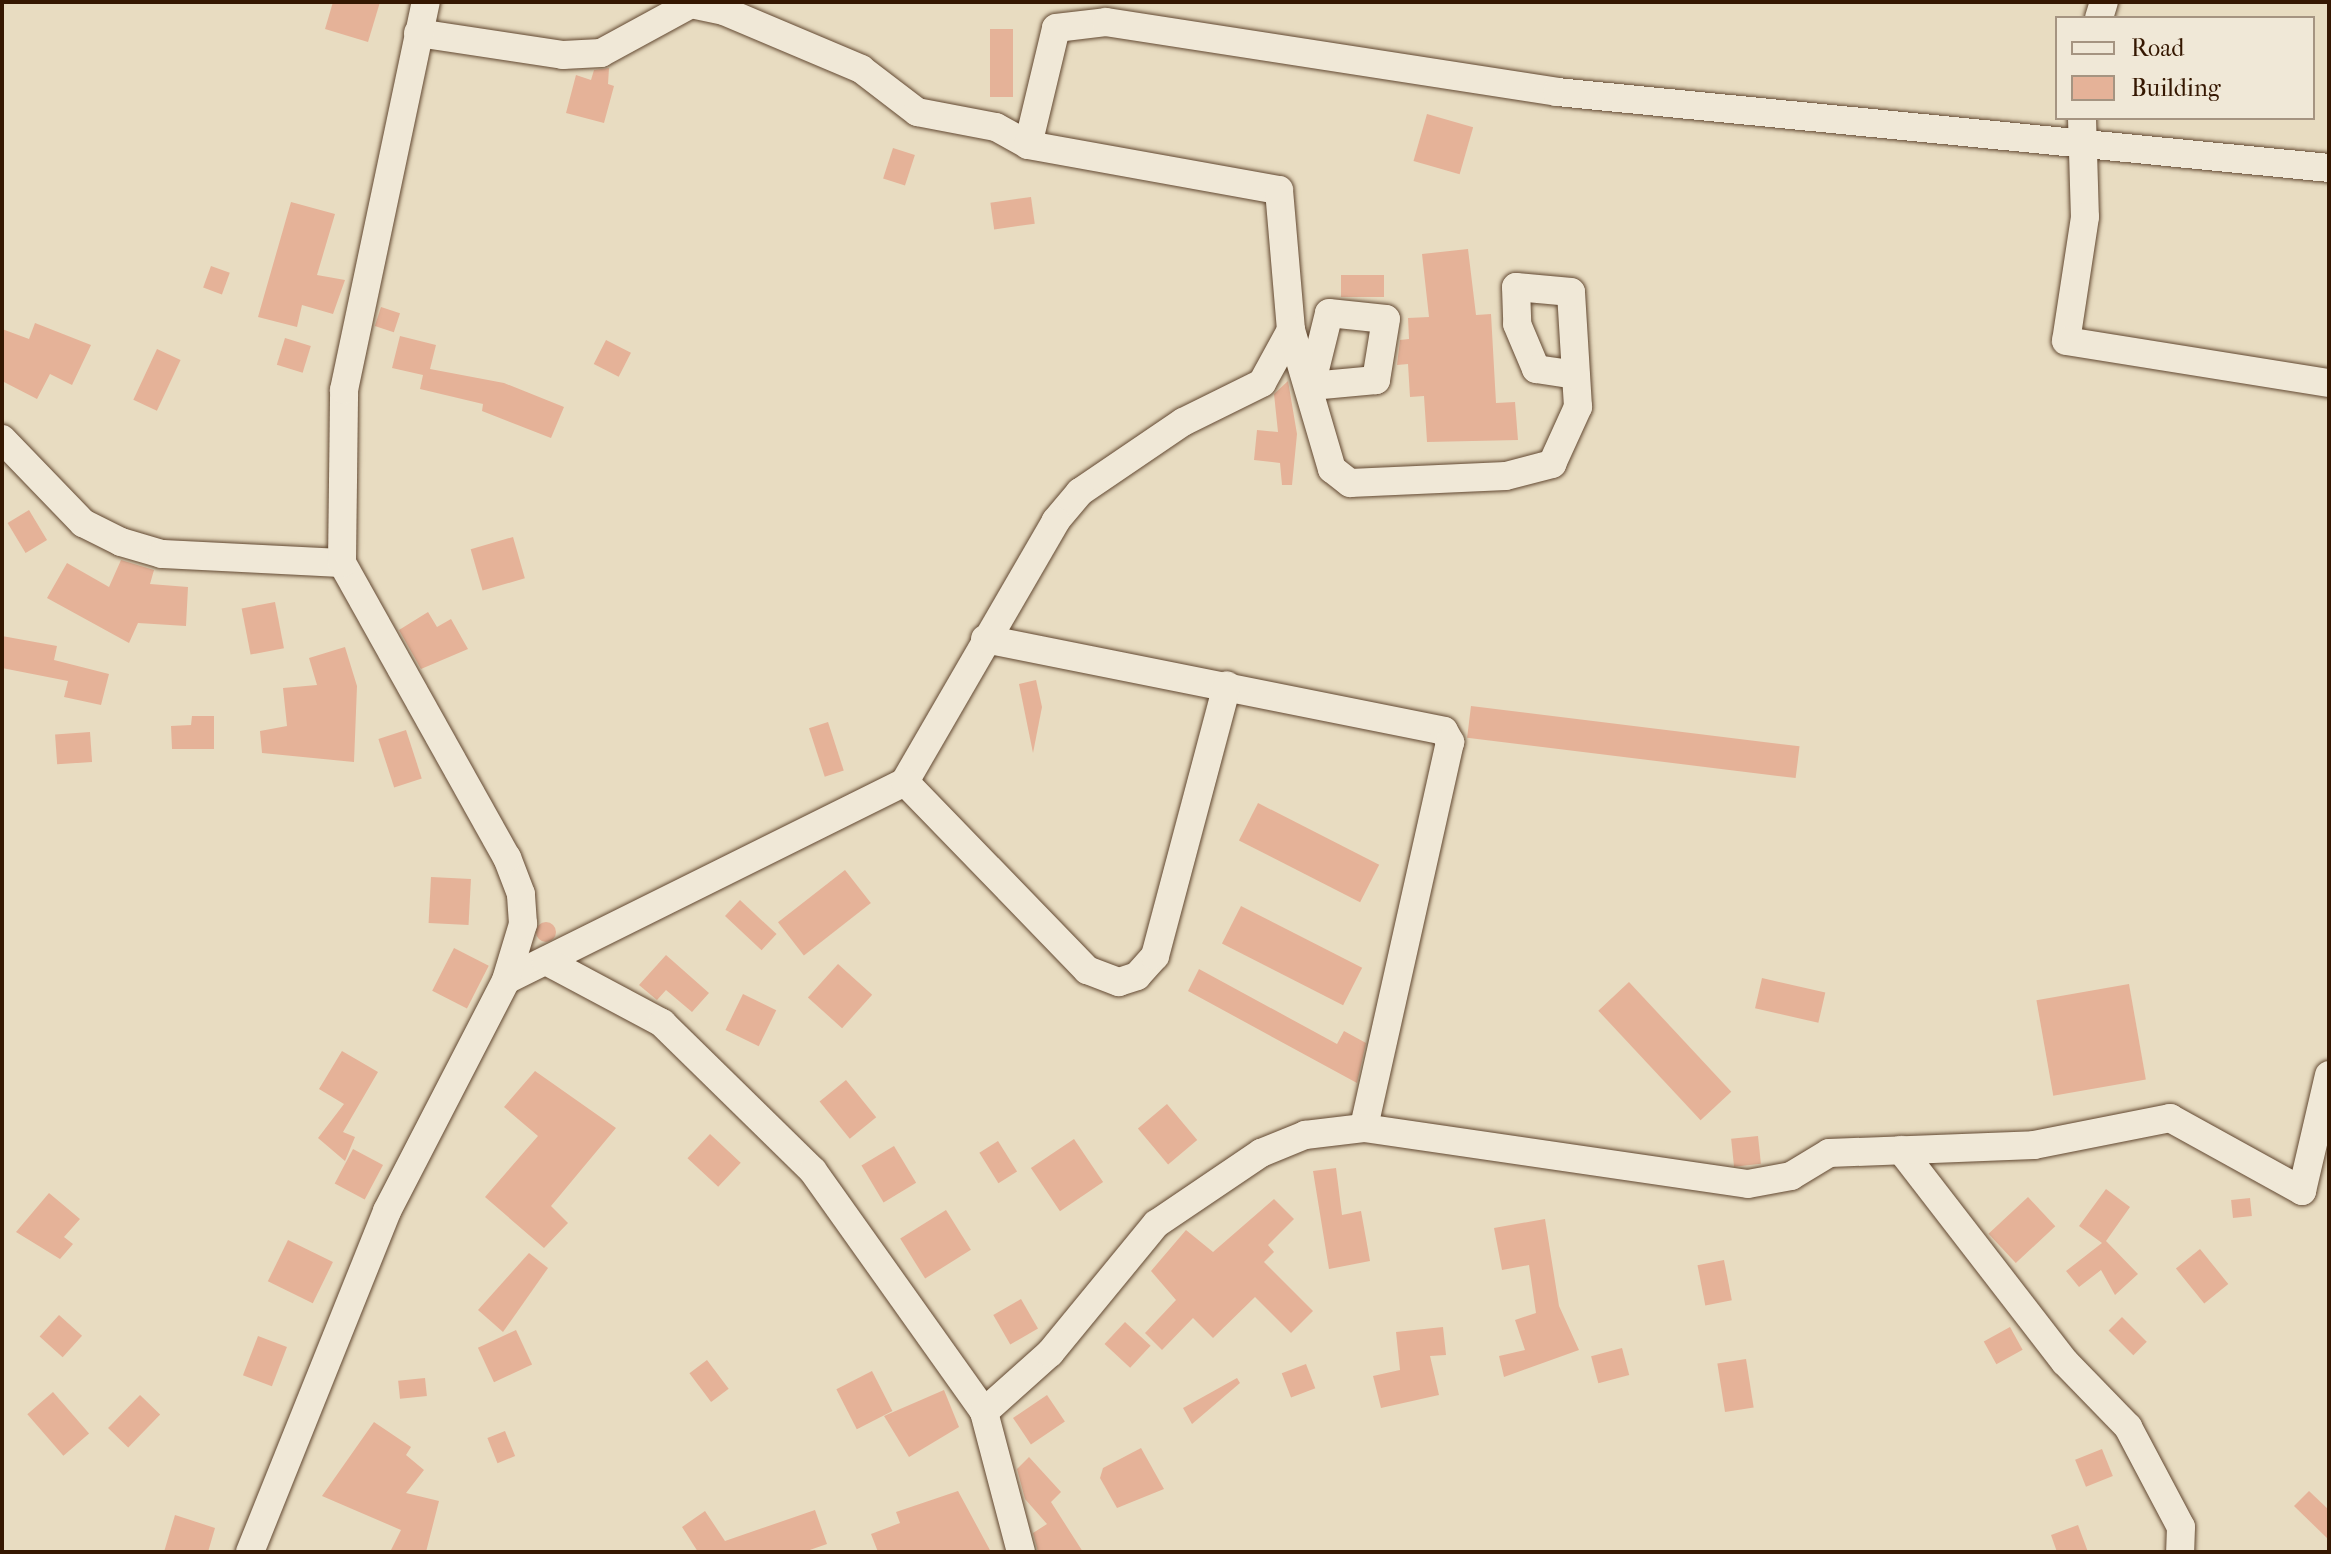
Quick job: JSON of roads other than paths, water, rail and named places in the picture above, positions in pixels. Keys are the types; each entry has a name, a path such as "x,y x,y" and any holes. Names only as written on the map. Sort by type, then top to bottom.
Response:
{"street":[{"path":"250,1552 387,1211 506,980 523,924 521,894 342,563 344,390 426,2"},
{"path":"418,33 563,55 601,53 658,16 702,6 861,69 917,112 996,127 1028,145 1279,190 1291,330 1311,386 1332,469 1350,483 1506,476 1552,464 1578,407 1576,375"},
{"path":"1028,145 1056,28 1106,22 1557,92 2080,130 2329,168"},
{"path":"2080,130 2085,217 2066,341 2329,383"},
{"path":"506,980 905,782 985,639 1080,492 1183,422 1262,383 1291,330"},
{"path":"2,439 83,523 121,542 162,554 342,563"},
{"path":"985,639 1434,724 1450,742 1364,1128"},
{"path":"905,782 1087,970 1119,982 1137,976 1155,956 1227,685"},
{"path":"546,961 662,1023 813,1171 984,1412 1021,1552"},
{"path":"984,1412 1050,1353 1132,1249 1185,1200 1305,1135 1364,1128 1748,1184 1791,1176 1829,1153 2034,1145 2170,1118 2302,1191 2329,1075"},
{"path":"1901,1150 2065,1362 2128,1427 2181,1527 2180,1552"}]}
